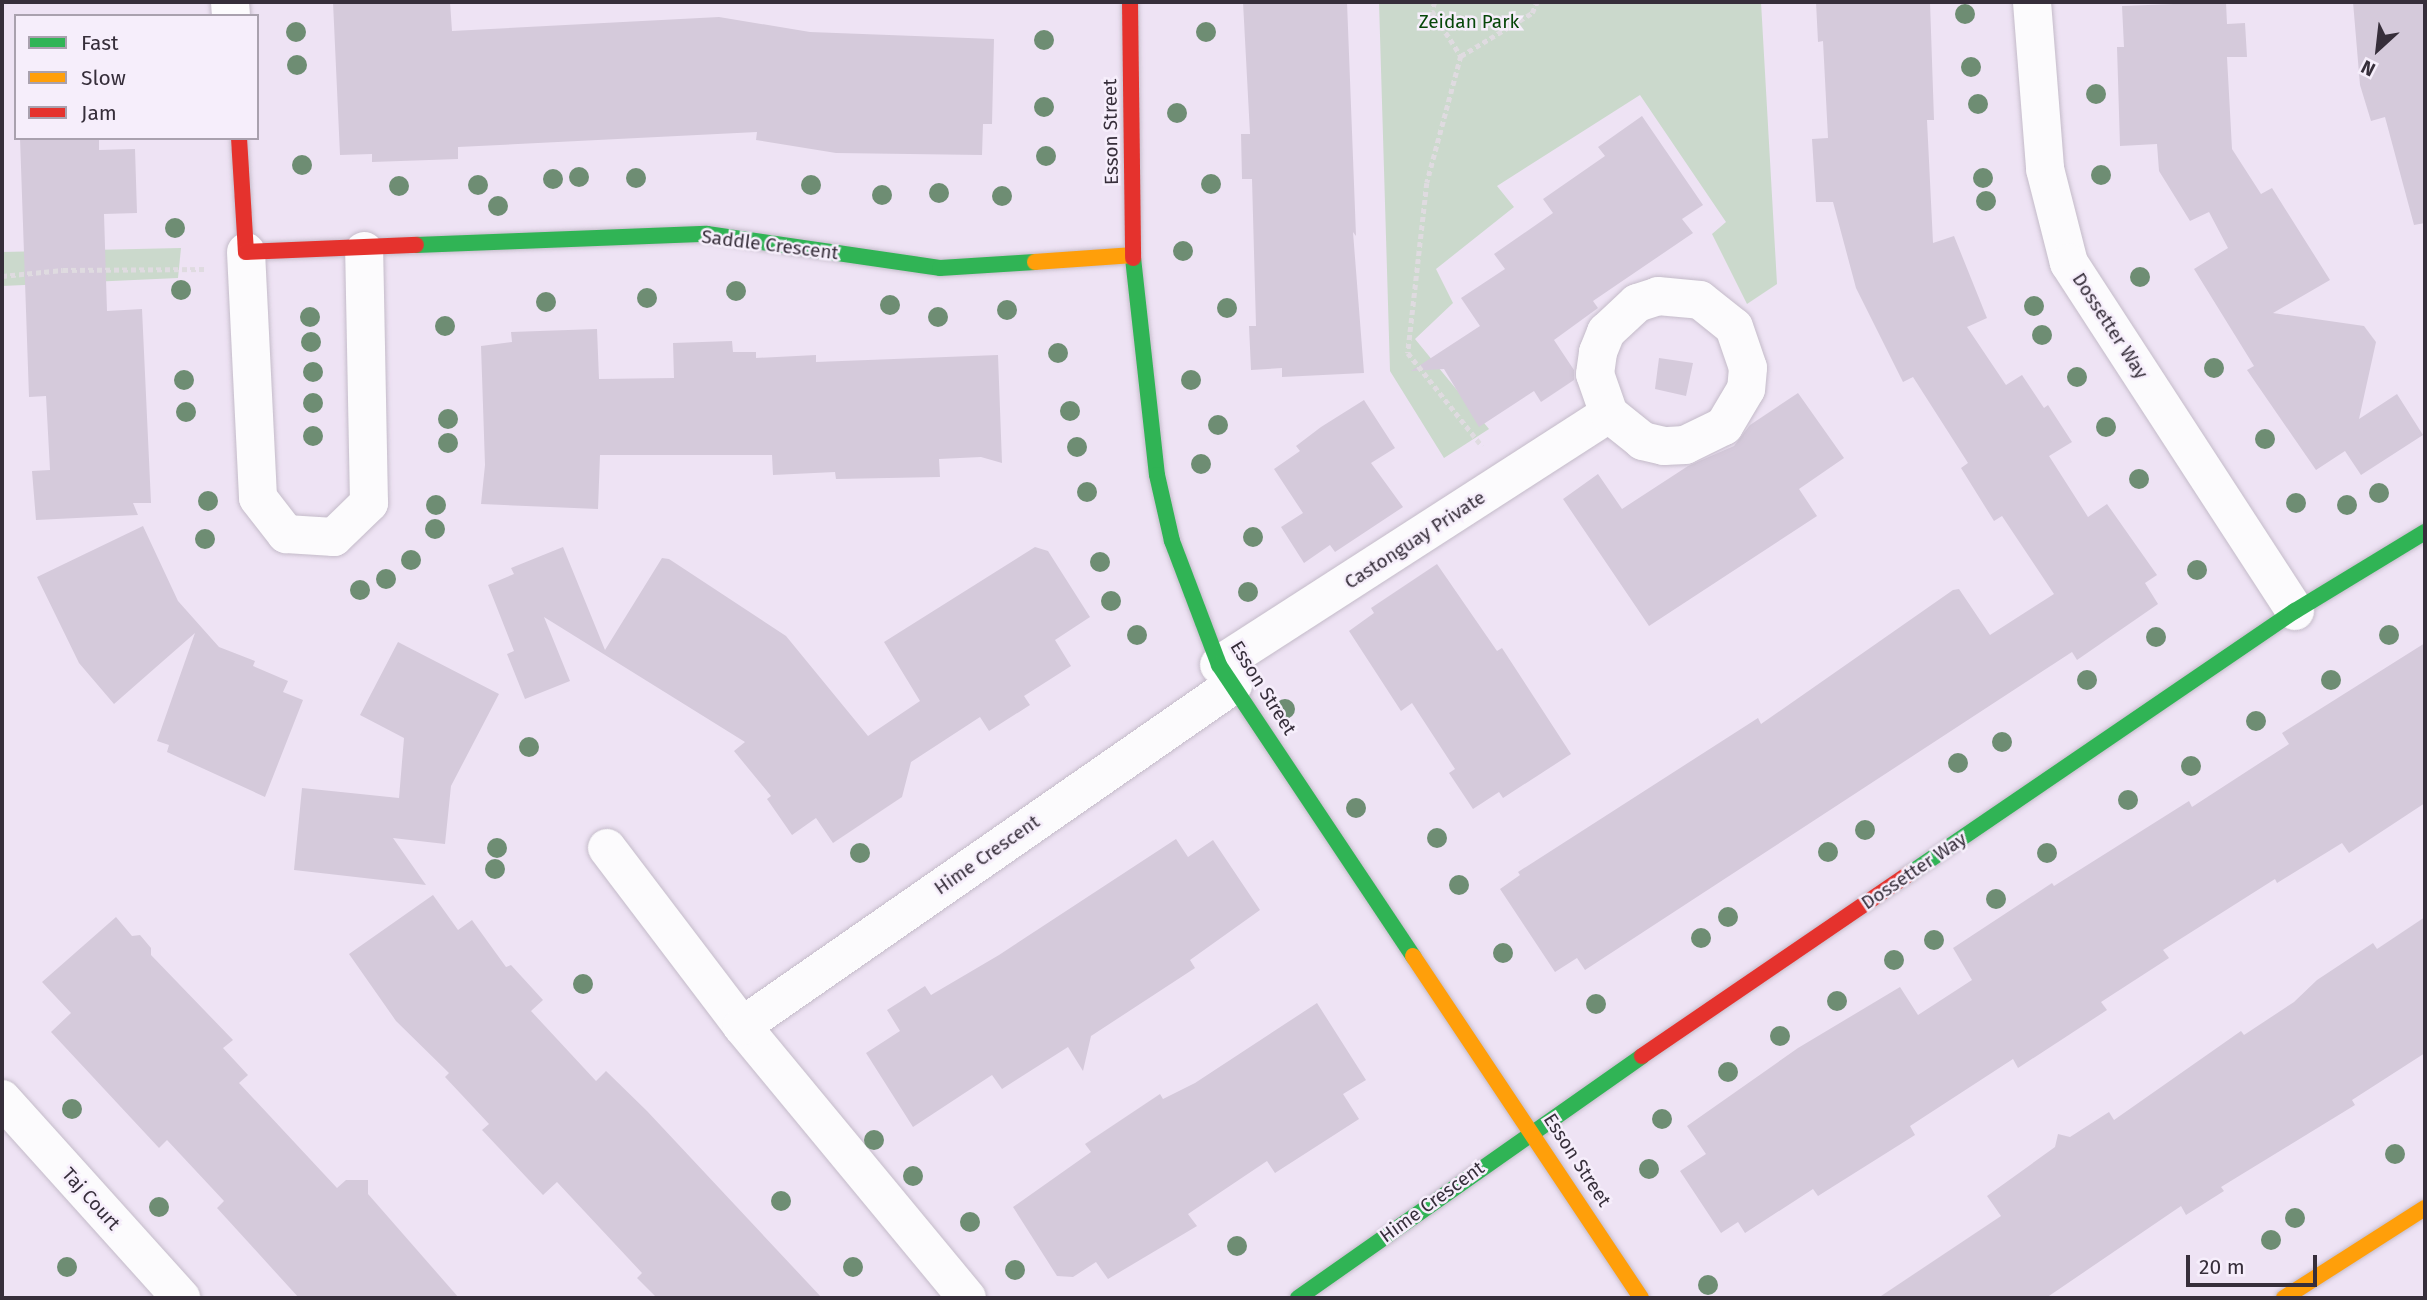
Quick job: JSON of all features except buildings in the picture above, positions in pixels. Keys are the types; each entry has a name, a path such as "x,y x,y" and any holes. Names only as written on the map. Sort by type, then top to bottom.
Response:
{"street":[{"name":"Esson Street","path":"1130,2 1133,254 1157,475 1172,541 1226,675 1533,1130 1641,1298"},
{"name":"Dossetter Way","path":"2032,2 2045,169 2070,263 2295,611"},
{"path":"239,140 258,498 286,534 334,537 369,503 364,251"},
{"name":"Saddle Crescent","path":"247,260 364,251 707,234 940,268 1133,254"},
{"name":"Castonguay Private","path":"1226,675 1609,414"},
{"name":"Dossetter Way","path":"1533,1130 2295,611 2425,532"},
{"name":"Hime Crescent","path":"742,1026 1226,675"},
{"path":"607,848 742,1026 967,1298"},
{"name":"Taj Court","path":"2,1099 181,1298"},
{"name":"Hime Crescent","path":"1298,1298 1533,1130"},
{"path":"2284,1298 2425,1208"}],"path":[{"path":"1436,2 1432,11 1461,56"},
{"path":"1509,480 1408,353 1427,183 1461,56 1532,13 1537,2"},
{"path":"2,276 247,260"}],"green space":[{"name":"Zeidan Park","path":"1379,2 1761,2 1777,284 1747,304 1712,234 1726,222 1640,95 1497,186 1514,207 1436,269 1453,303 1415,339 1489,429 1444,458 1390,371"},
{"path":"181,248 178,278 2,286 2,252"}],"traffic: fast":[{"path":"416,245 707,234 940,268 1035,262"},
{"path":"1133,258 1157,475 1172,541 1219,665 1413,956"},
{"path":"1909,874 2295,611 2425,532"},
{"path":"1298,1298 1642,1056"}],"traffic: slow":[{"path":"1035,262 1133,255"},
{"path":"1413,956 1641,1298"},
{"path":"2284,1298 2425,1208"}],"traffic: jam":[{"path":"1130,2 1133,258"},
{"path":"239,140 246,252 416,245"},
{"path":"1642,1056 1909,874"}]}
